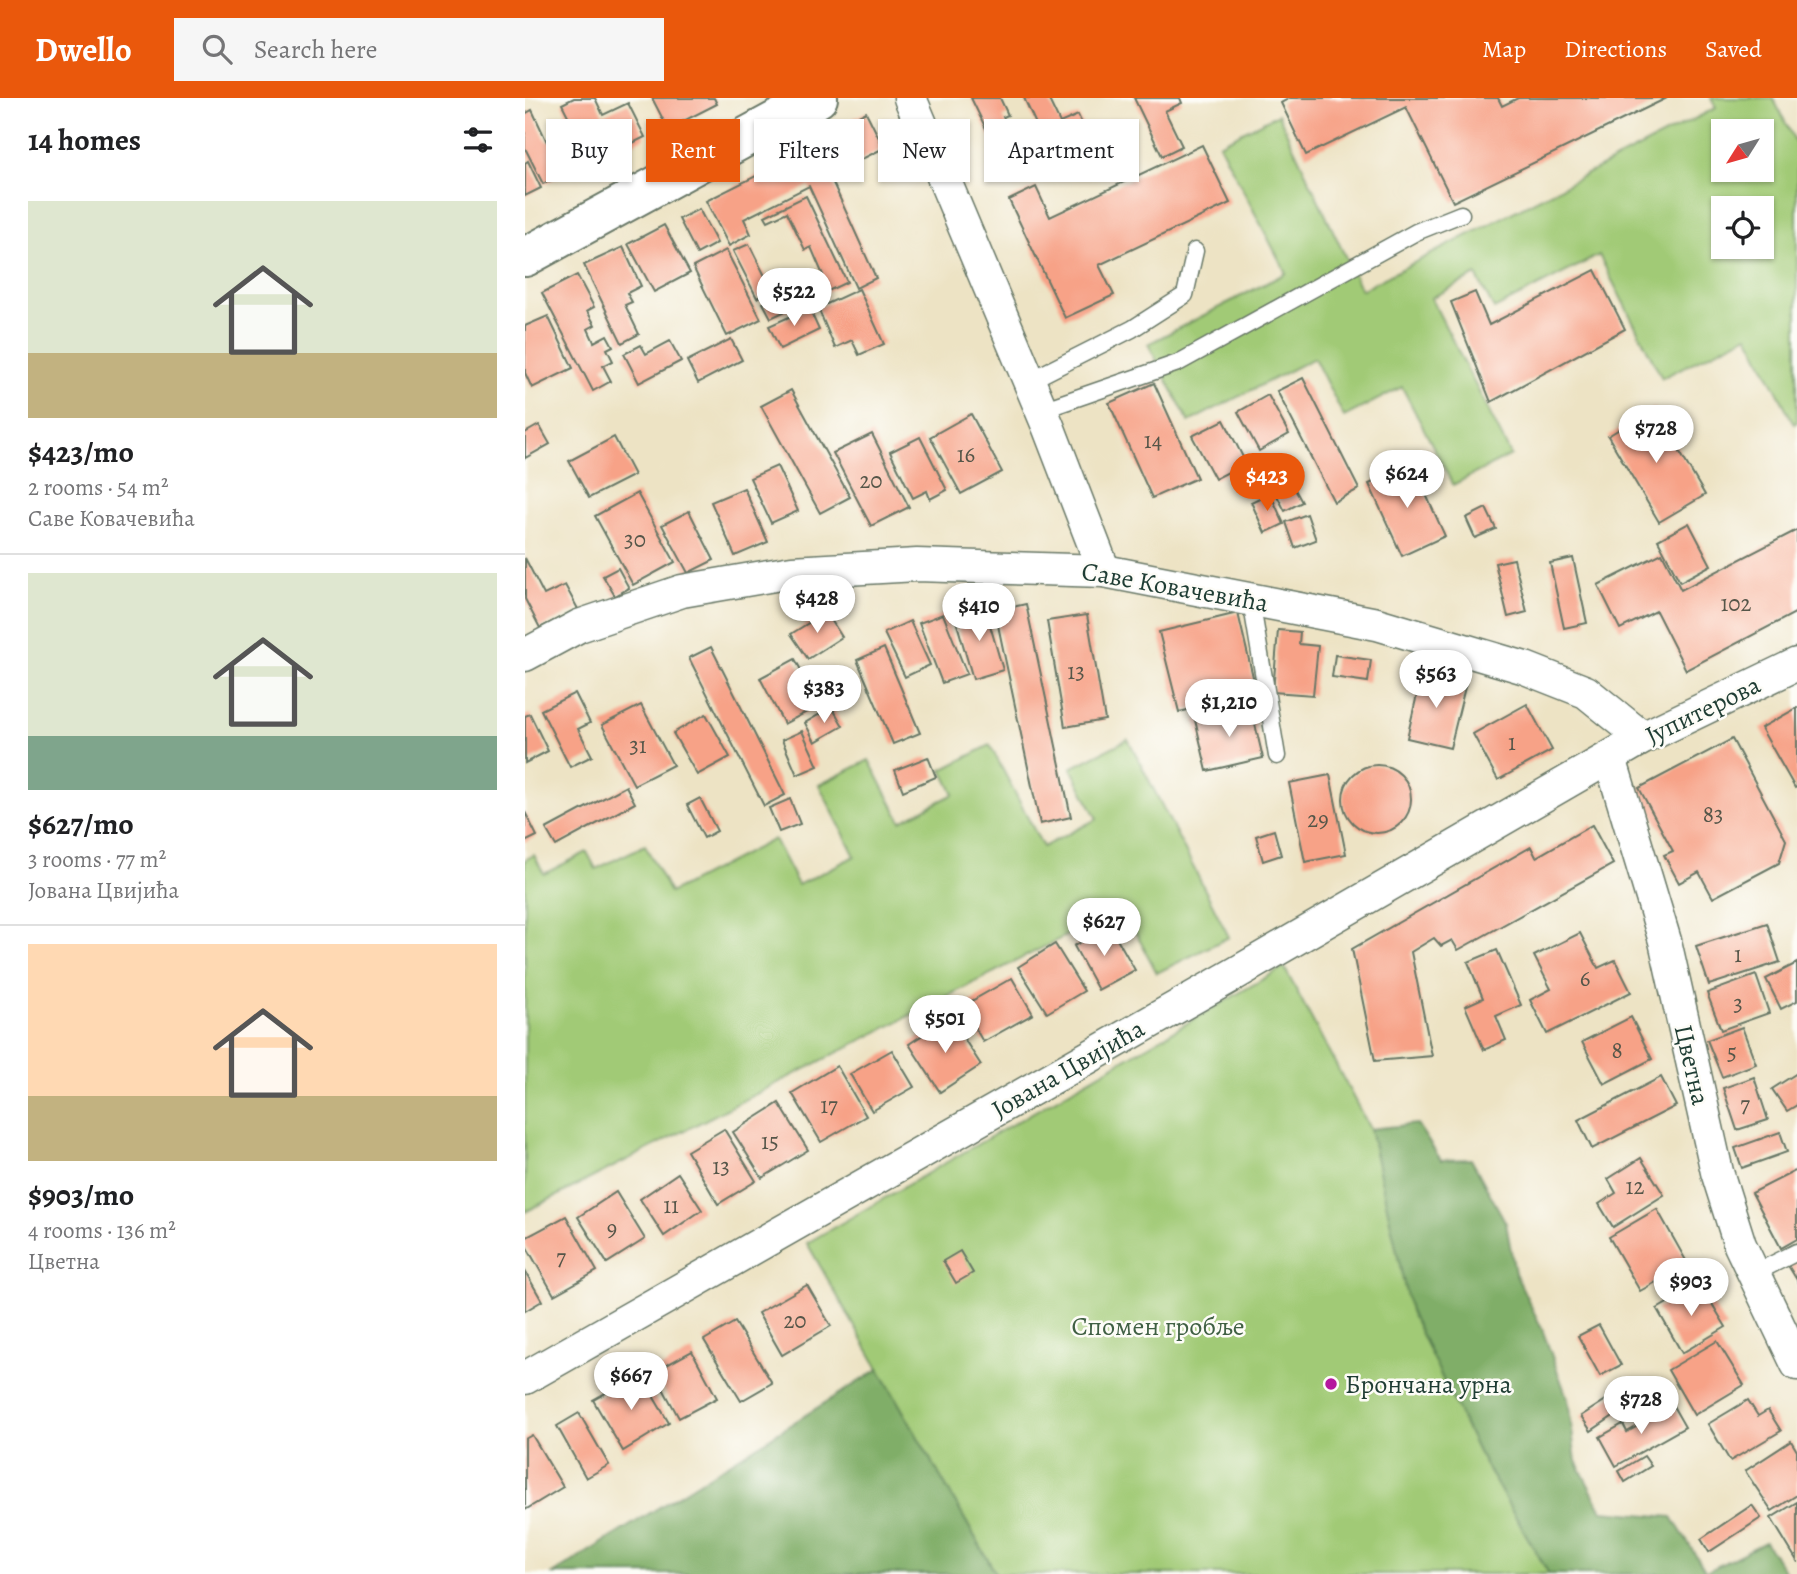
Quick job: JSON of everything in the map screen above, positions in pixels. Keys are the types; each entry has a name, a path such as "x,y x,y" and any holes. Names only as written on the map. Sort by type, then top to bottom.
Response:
{"street":[{"path":"525,257 818,98"},
{"path":"910,98 1042,410 1104,571"},
{"name":"Саве Ковачевића","path":"525,655 579,626 682,591 792,572 918,565 1104,571 1377,624 1525,668 1586,692 1643,738"},
{"name":"Јупитерова","path":"1610,758 1643,738 1797,664"},
{"name":"Цветна","path":"1610,758 1665,941 1717,1172 1740,1245 1797,1364"},
{"name":"Јована Цвијића","path":"525,1378 1610,758"}],"lane":[{"path":"1042,410 1178,363 1416,232 1461,214"},
{"path":"1029,381 1132,329 1185,295 1195,251"},
{"path":"1251,600 1277,756"},
{"path":"1755,1273 1797,1252"}],"green space":[{"path":"1711,98 1773,98 1797,145 1797,422 1794,424 1748,335 1662,378 1599,255 1494,309 1476,275 1431,298 1511,455 1453,485 1402,387 1344,417 1314,358 1189,422 1148,344 1286,273 1219,144 1278,114 1361,290 1716,108"},
{"path":"1128,739 1229,937 1157,973 1122,907 525,1212 525,860 534,855 544,874 587,852 596,869 645,845 670,893 774,839 798,885 855,856 819,785 869,760 901,821 954,794 942,770 990,745 1043,847 1097,819 1071,768"},
{"name":"Спомен гробље","path":"1284,967 1370,1129 1410,1311 1478,1452 1549,1574 996,1574 807,1243"},
{"path":"1417,1124 1441,1160 1471,1159 1506,1223 1515,1273 1542,1329 1568,1400 1576,1461 1602,1511 1672,1517 1706,1572 1765,1542 1787,1574 1549,1574 1478,1452 1410,1311 1370,1129"},
{"path":"879,1369 996,1574 553,1574"}],"building":[{"path":"574,98 595,98 603,115 628,103 645,137 632,143 632,119 570,119 562,104"},
{"path":"652,98 714,98 717,104 688,119 663,119"},
{"path":"971,98 1000,98 1008,115 1004,119 984,119 984,125"},
{"path":"1024,98 1048,98 1058,119 1034,119"},
{"path":"1134,98 1180,98 1182,103 1165,111 1182,146 1162,156"},
{"path":"1290,98 1498,98 1502,106 1518,98 1667,98 1453,202 1406,107 1306,155 1281,103"},
{"path":"532,110 546,140 547,182 543,184 525,148 525,114"},
{"path":"866,112 878,136 878,151 864,158 864,119 853,119"},
{"path":"1202,145 1230,203 1099,265 1114,295 1065,318 1009,200 1036,187 1050,217 1124,182 1139,182 1139,175"},
{"path":"528,161 541,188 525,196 525,163"},
{"path":"754,177 754,182 835,182 833,183 876,278 856,288 809,186 744,219 751,234 729,246 706,201"},
{"path":"806,196 847,282 771,318 763,303 823,275 811,247 805,250 787,212 768,221 765,216"},
{"path":"699,209 717,243 697,254 679,219"},
{"path":"664,225 690,273 654,292 628,244"},
{"path":"749,244 772,290 757,298 733,251"},
{"path":"623,247 641,286 627,293 632,302 625,305 639,334 622,343 584,265"},
{"path":"726,250 761,319 727,336 693,267"},
{"path":"1595,270 1625,329 1491,402 1451,302 1475,292 1489,325"},
{"path":"577,275 594,307 587,311 595,325 588,329 594,342 607,335 613,346 607,349 613,361 603,366 611,381 593,391 542,293"},
{"path":"859,289 884,344 859,355 852,340 835,348 818,308"},
{"path":"809,308 819,330 780,349 769,326"},
{"path":"548,316 573,368 532,388 525,373 525,326"},
{"path":"731,339 742,360 698,383 687,361"},
{"path":"670,341 681,361 639,383 624,354 641,345 646,354"},
{"path":"1303,378 1359,489 1334,502 1277,391"},
{"path":"1154,383 1197,478 1152,498 1109,403"},
{"path":"791,390 850,497 820,513 761,406"},
{"path":"1268,395 1289,434 1259,451 1238,412"},
{"path":"1654,408 1705,495 1659,522 1608,436"},
{"path":"971,414 1002,472 961,494 930,437"},
{"path":"1224,420 1246,463 1215,479 1192,436"},
{"path":"539,425 550,444 525,458 525,433"},
{"path":"872,434 909,507 871,526 833,453"},
{"path":"614,437 634,475 589,498 569,461"},
{"path":"920,437 947,490 930,499 927,491 913,498 890,452"},
{"path":"1277,457 1302,502 1285,511 1261,465"},
{"path":"1412,464 1445,536 1402,556 1369,484"},
{"path":"777,466 798,511 771,523 750,478"},
{"path":"744,488 768,542 735,556 711,502"},
{"path":"637,493 675,562 633,585 595,516"},
{"path":"1270,493 1284,524 1265,533 1251,502"},
{"path":"1486,508 1496,529 1475,538 1466,518"},
{"path":"689,511 714,560 688,573 662,525"},
{"path":"1307,514 1316,540 1295,548 1286,522"},
{"path":"1689,523 1711,565 1680,582 1658,540"},
{"path":"1797,530 1797,612 1686,670 1656,611 1620,629 1598,585 1662,553 1681,590"},
{"path":"525,558 544,595 565,585 578,609 540,628 525,599"},
{"path":"1573,558 1587,623 1564,628 1550,563"},
{"path":"1514,559 1527,612 1508,617 1495,563"},
{"path":"618,568 629,588 615,596 603,576"},
{"path":"1026,604 1071,817 1040,824 995,611"},
{"path":"985,608 1003,670 973,679 955,617"},
{"path":"826,612 842,637 808,659 791,634"},
{"path":"1238,613 1257,694 1179,712 1159,632"},
{"path":"943,614 967,674 942,683 919,623"},
{"path":"1087,615 1105,720 1065,727 1047,621"},
{"path":"910,621 930,665 905,677 884,633"},
{"path":"1278,630 1300,632 1299,644 1318,646 1313,695 1273,692"},
{"path":"711,647 785,795 764,806 689,658"},
{"path":"884,648 920,733 893,744 857,660"},
{"path":"1335,655 1371,660 1368,682 1332,677"},
{"path":"795,659 820,705 784,724 760,678"},
{"path":"1422,673 1466,683 1450,748 1407,738"},
{"path":"575,693 590,723 578,729 592,756 570,767 541,710"},
{"path":"1527,704 1552,750 1498,780 1473,734"},
{"path":"641,705 673,765 634,785 602,725"},
{"path":"832,707 843,726 815,742 805,723"},
{"path":"1251,707 1263,758 1207,771 1195,720"},
{"path":"1797,708 1797,787 1795,788 1761,728"},
{"path":"530,714 548,751 525,763 525,716"},
{"path":"706,714 730,757 697,775 673,733"},
{"path":"802,731 818,766 797,775 782,740"},
{"path":"1732,739 1786,840 1779,863 1713,898 1699,872 1679,883 1664,855 1673,851 1639,788"},
{"path":"928,757 936,777 903,791 895,770"},
{"path":"1377,765 1390,768 1401,775 1408,786 1411,799 1408,812 1401,823 1390,830 1377,833 1364,830 1353,823 1346,812 1343,799 1346,786 1353,775 1364,768"},
{"path":"1330,775 1346,854 1305,862 1289,783"},
{"path":"626,786 635,803 556,846 546,829"},
{"path":"700,798 717,831 704,838 687,805"},
{"path":"790,799 800,824 779,832 769,808"},
{"path":"525,812 537,836 525,842"},
{"path":"1592,825 1613,864 1458,950 1452,940 1441,946 1434,938 1411,952 1432,1056 1375,1061 1352,949 1531,847 1536,857"},
{"path":"1274,830 1281,855 1263,861 1256,836"},
{"path":"1767,923 1780,962 1709,985 1696,946"},
{"path":"1110,926 1135,970 1098,990 1074,946"},
{"path":"1580,933 1598,968 1615,960 1631,992 1547,1034 1530,1000 1551,989 1534,956"},
{"path":"1055,944 1084,991 1047,1013 1018,967"},
{"path":"1497,950 1521,1005 1496,1016 1506,1040 1484,1050 1465,1006 1483,998 1468,962"},
{"path":"1797,963 1797,1001 1781,1009 1766,979"},
{"path":"1756,975 1769,1013 1721,1030 1707,993"},
{"path":"1012,978 1033,1014 983,1042 963,1006"},
{"path":"950,1017 981,1065 940,1092 909,1044"},
{"path":"1631,1017 1652,1059 1604,1084 1582,1042"},
{"path":"1742,1027 1756,1064 1722,1077 1707,1040"},
{"path":"892,1050 914,1087 872,1111 850,1074"},
{"path":"837,1066 866,1116 821,1142 792,1093"},
{"path":"1797,1073 1797,1105 1787,1111 1772,1089"},
{"path":"1661,1077 1676,1106 1592,1149 1578,1120"},
{"path":"1754,1077 1768,1120 1737,1130 1723,1088"},
{"path":"779,1103 808,1150 762,1178 733,1132"},
{"path":"724,1129 756,1181 718,1204 687,1151"},
{"path":"1780,1132 1787,1152 1742,1168 1735,1148"},
{"path":"1641,1158 1664,1195 1613,1227 1599,1204 1616,1193 1608,1179"},
{"path":"1797,1170 1797,1239 1781,1248 1752,1193"},
{"path":"678,1173 702,1210 664,1236 640,1199"},
{"path":"616,1192 645,1239 607,1263 578,1217"},
{"path":"1657,1209 1688,1264 1640,1291 1609,1237"},
{"path":"566,1216 597,1271 554,1295 525,1244 525,1238"},
{"path":"960,1251 973,1273 956,1283 943,1261"},
{"path":"1797,1256 1797,1280 1786,1262"},
{"path":"525,1271 542,1301 525,1311"},
{"path":"1700,1284 1726,1327 1682,1353 1657,1309"},
{"path":"807,1285 831,1326 782,1355 758,1313"},
{"path":"735,1322 772,1383 741,1401 704,1340"},
{"path":"1599,1325 1621,1365 1600,1376 1578,1336"},
{"path":"1717,1341 1744,1385 1694,1415 1668,1370"},
{"path":"692,1351 717,1398 679,1418 654,1372"},
{"path":"640,1374 669,1423 623,1451 593,1400"},
{"path":"1634,1382 1643,1396 1591,1431 1581,1416"},
{"path":"1748,1400 1758,1416 1768,1410 1781,1431 1730,1461 1708,1424"},
{"path":"1673,1406 1685,1427 1616,1466 1600,1437 1623,1424 1627,1432"},
{"path":"579,1413 609,1465 586,1478 557,1426"},
{"path":"532,1435 563,1487 525,1510 525,1439"},
{"path":"1791,1441 1797,1451 1797,1495 1772,1511 1745,1471"},
{"path":"1644,1456 1651,1466 1625,1482 1619,1471"},
{"path":"1797,1502 1797,1561 1771,1518"},
{"path":"1752,1505 1761,1518 1709,1552 1701,1539"}],"place":[{"name":"Брончана урна","path":"1331,1384"}]}
